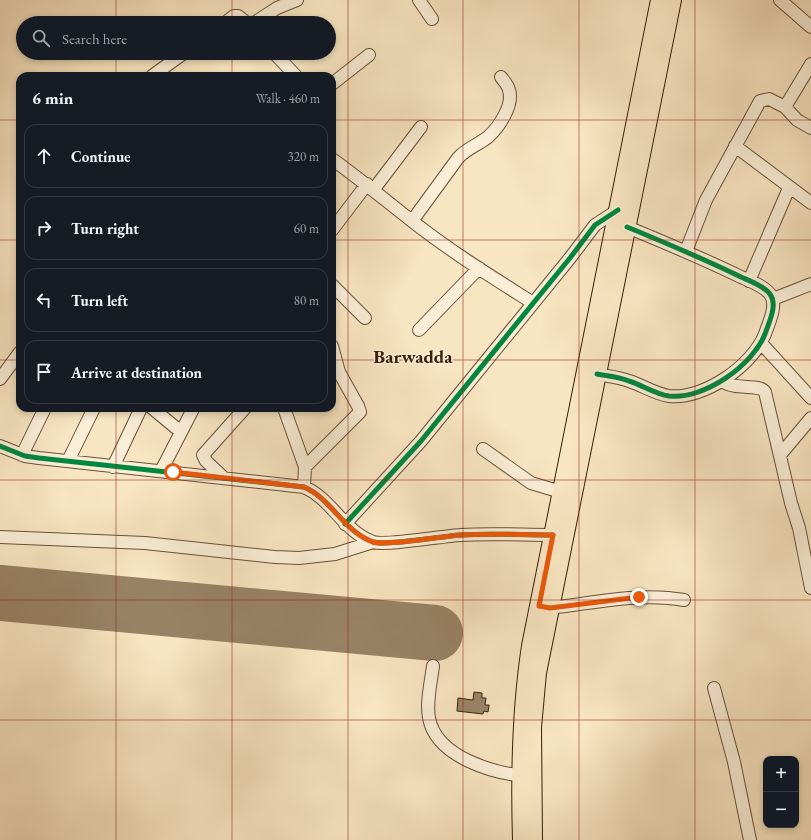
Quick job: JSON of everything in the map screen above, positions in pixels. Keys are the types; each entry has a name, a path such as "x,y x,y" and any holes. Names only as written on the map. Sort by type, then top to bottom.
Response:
{"main road":[{"path":"545,607 553,535 561,492 659,0"},
{"path":"521,840 526,776 524,683 545,607 597,374 673,0"},
{"path":"526,776 534,840"}],"street":[{"path":"264,16 297,0"},
{"path":"419,0 432,19"},
{"path":"780,0 811,27"},
{"path":"336,81 369,55"},
{"path":"158,72 174,60"},
{"path":"285,60 293,72"},
{"path":"785,107 811,64"},
{"path":"412,221 465,150 488,136 497,126 504,114 510,98 510,91 501,77"},
{"path":"686,251 706,200 760,101 769,99 785,107 797,120 811,128"},
{"path":"336,225 421,128"},
{"path":"735,146 811,203"},
{"path":"336,163 370,187 412,221 479,268 533,303"},
{"path":"749,281 789,188"},
{"path":"345,524 421,441 595,225 618,210"},
{"path":"597,374 629,381 668,396 696,393 722,381 753,354 761,343 773,309 773,299 769,292 686,251 628,227"},
{"path":"419,330 479,268"},
{"path":"773,299 811,284"},
{"path":"336,289 365,318"},
{"path":"761,343 811,398"},
{"path":"0,379 16,357"},
{"path":"305,467 360,412 339,372 336,361"},
{"path":"722,381 732,387 763,389 765,392 810,575"},
{"path":"22,455 43,412"},
{"path":"68,461 92,412"},
{"path":"113,467 139,412"},
{"path":"157,412 181,432"},
{"path":"161,471 191,412"},
{"path":"224,478 206,461 203,455 241,412"},
{"path":"285,412 305,467 304,487"},
{"path":"780,455 811,418"},
{"path":"0,446 22,455 113,467 304,487 324,500 345,524 363,537 373,542"},
{"path":"483,449 531,483 561,492"},
{"path":"0,537 145,543 275,557 299,558 335,554 373,542 396,542 462,535 553,535"},
{"path":"545,607 639,597 664,596 684,600"},
{"path":"432,666 429,715 432,728 440,741 462,758 497,771 526,776"},
{"path":"714,688 734,762 750,840"}],"building":[{"path":"474,692 482,693 482,698 486,698 485,705 489,705 488,712 484,711 483,714 457,711 458,698 473,700"}],"runway":[{"path":"0,593 435,633"}],"cycle path":[{"path":"345,524 421,441 570,258 595,225 618,210"},
{"path":"597,374 625,380 669,396 683,396 697,392 726,378 750,357 759,346 772,314 772,298 770,294 761,286 699,257 627,227"},
{"path":"0,446 25,456 39,458 304,487 314,492 322,499 345,523 363,537 373,542 390,543 472,534 553,535"}],"district":[{"name":"Barwadda","path":"413,356"}],"route":[{"path":"173,472 304,487 324,500 345,524 363,537 379,543 435,536 492,534 553,535 539,606 550,608 639,597"}]}
